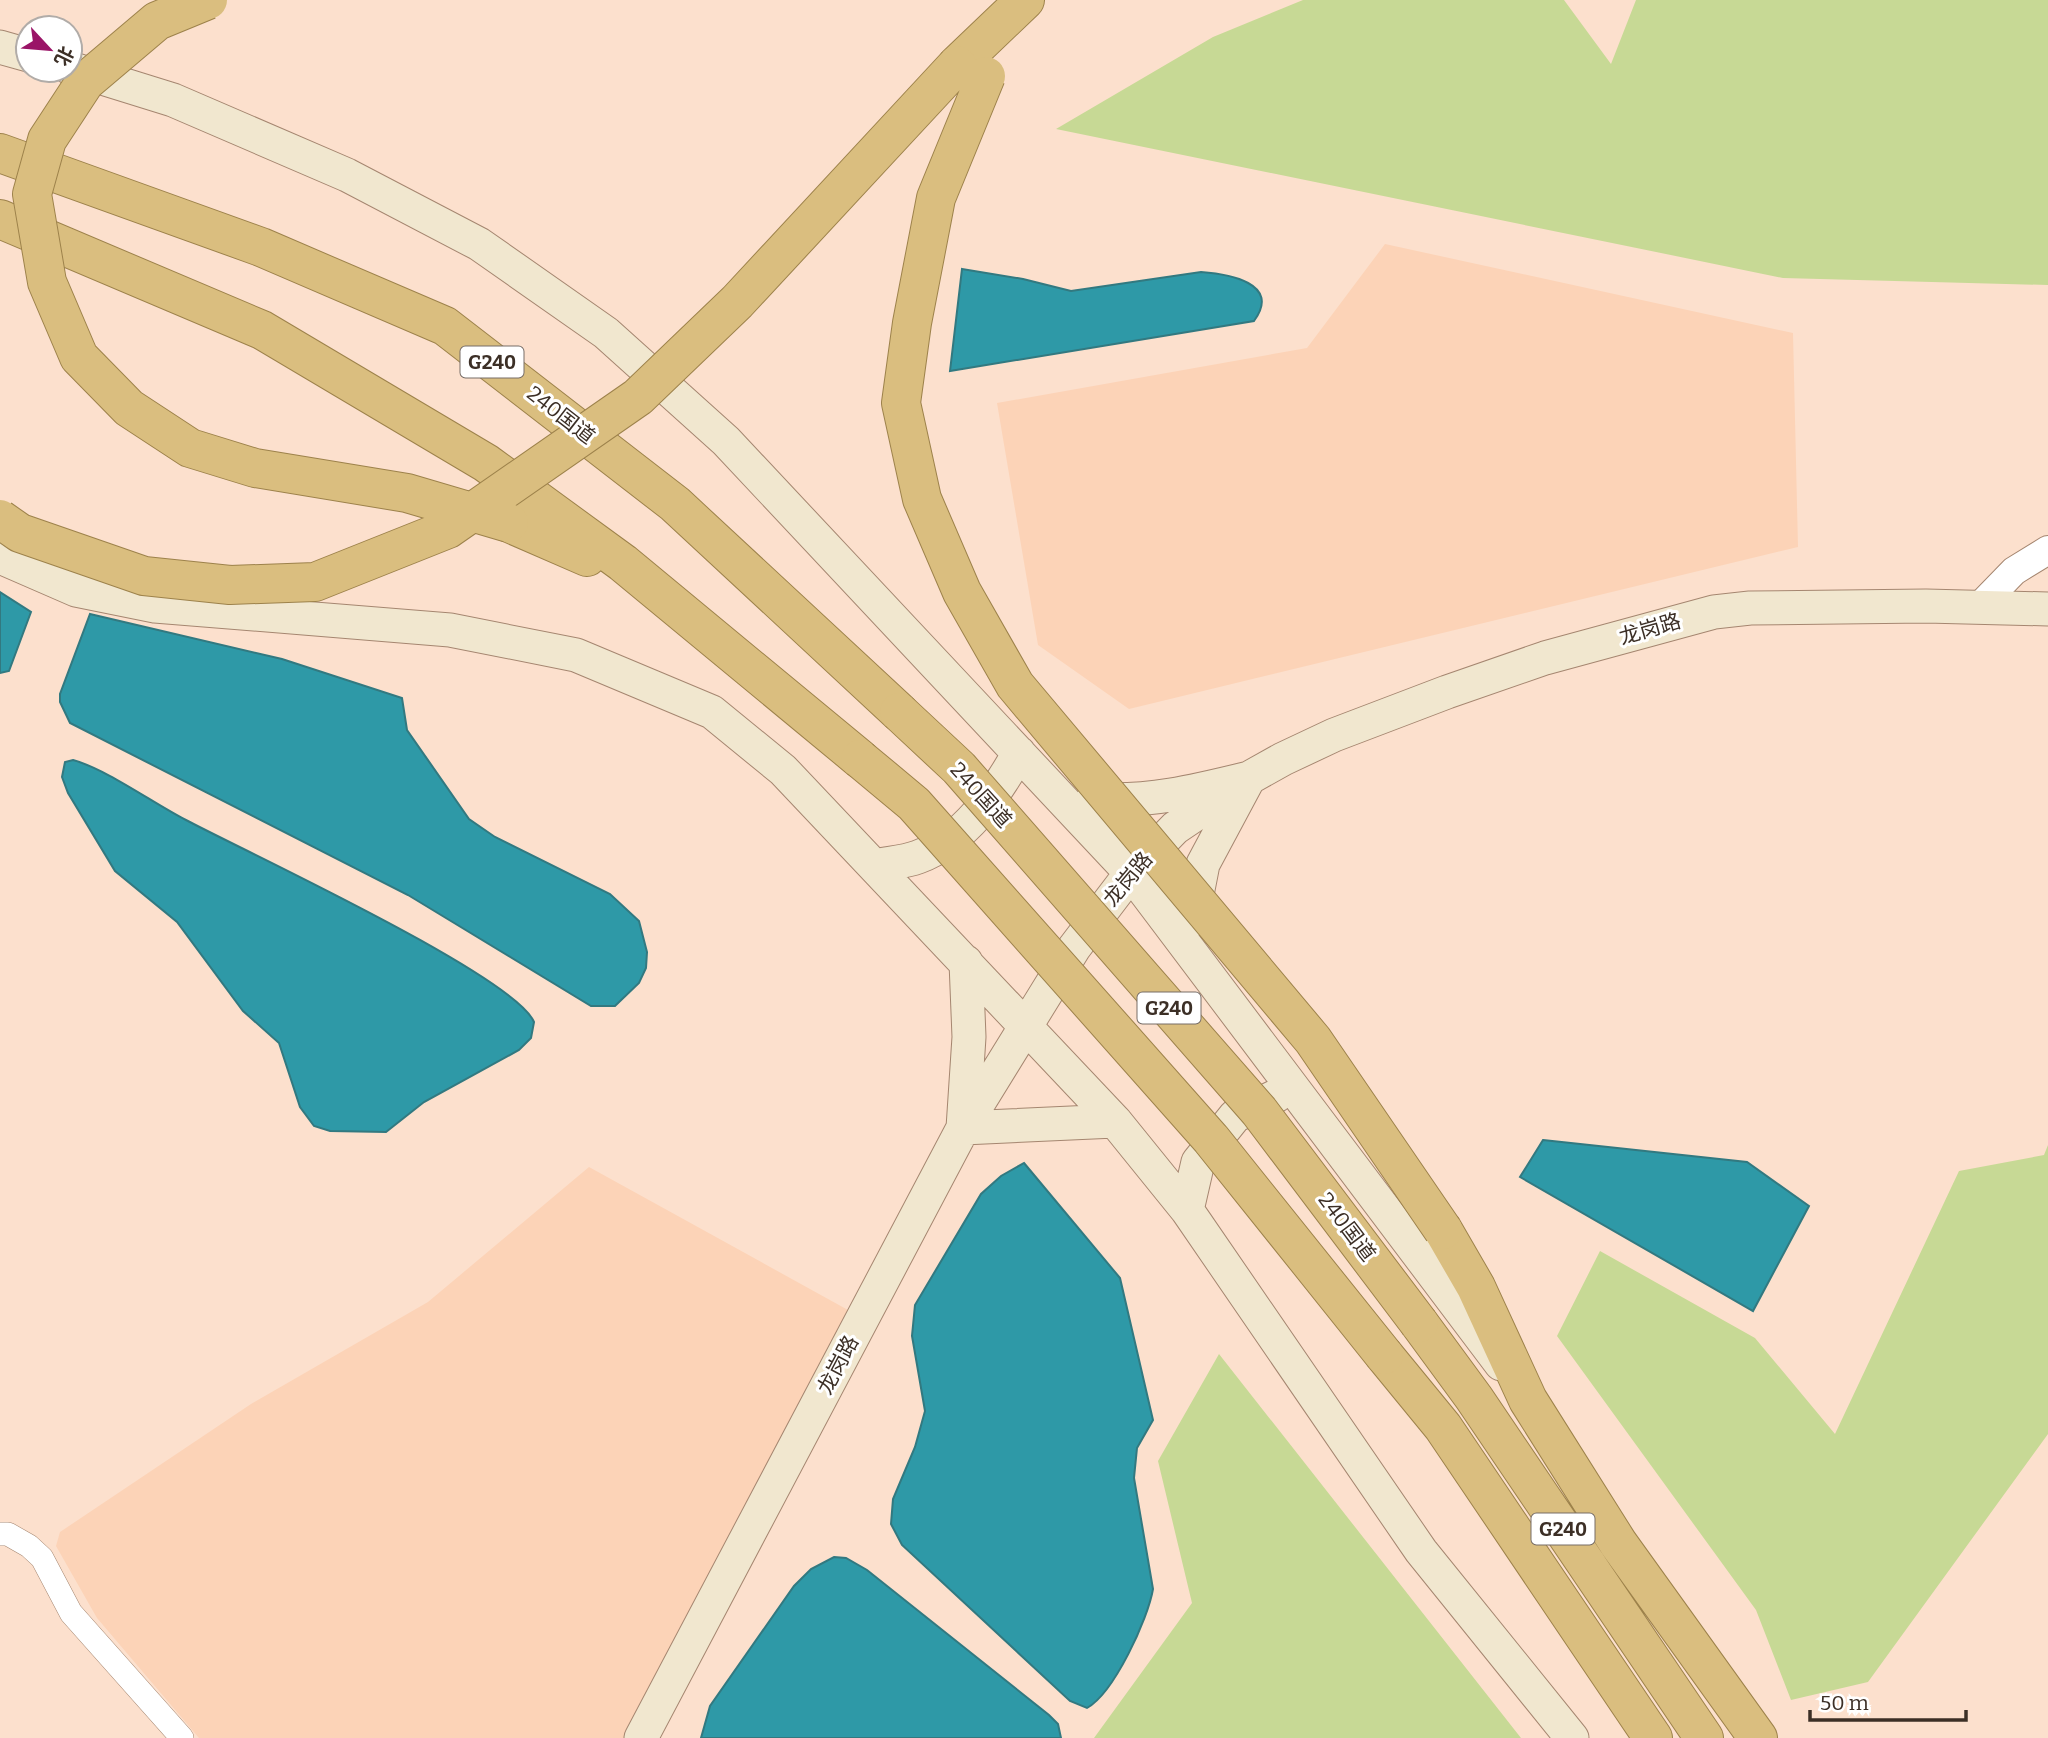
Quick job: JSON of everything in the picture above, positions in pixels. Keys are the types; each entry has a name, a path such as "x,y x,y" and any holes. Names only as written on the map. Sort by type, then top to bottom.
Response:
{"highway":[{"path":"208,0 156,21 85,82 47,140 32,194 47,282 79,357 129,408 190,448 254,468 407,493 509,523 648,583"},
{"path":"1025,0 971,71 936,198 912,323 901,403 922,499 962,592 1015,685 1313,1040 1443,1230 1476,1287 1528,1400 1618,1543 1758,1738"},
{"path":"0,519 20,533 144,576 230,585 315,582 448,529 638,397 971,71 1038,0"},
{"name":"240国道","path":"0,153 261,247 446,326 675,504 959,768 1259,1111 1474,1398 1704,1738"},
{"name":"G240","path":"0,219 262,330 486,463 648,583 914,804 1211,1139 1443,1427 1653,1738"}],"main road":[{"path":"84,72 173,100 346,174 479,244 606,333 726,441 1131,873 1528,1400"},
{"path":"0,557 76,590 155,606 450,630 576,655 712,712 783,770 1115,1121 1187,1210 1421,1551 1572,1738"},
{"name":"龙岗路","path":"641,1738 963,1128 1074,948 1131,873 1175,828 1249,778 1334,735 1447,692 1545,659 1690,617 1750,608 2048,609"},
{"path":"875,866 918,857 970,824 999,788 1019,754"},
{"path":"1059,796 1131,801 1167,798 1249,778"},
{"path":"1193,954 1191,925 1203,864 1249,778"},
{"path":"966,962 969,1037 963,1128 1115,1121"},
{"path":"1187,1210 1198,1162 1235,1116 1269,1097 1295,1091"}],"street":[{"path":"1979,607 2014,571 2048,550"},
{"path":"0,1534 8,1534 29,1546 42,1558 71,1613 182,1738"}],"shaded area":[{"path":"1385,244 1793,333 1798,547 1129,709 1038,645 997,403 1307,348"},
{"path":"589,1167 848,1310 626,1738 199,1738 97,1618 56,1546 60,1532 251,1404 428,1302"}],"green space":[{"path":"1303,0 1564,0 1611,64 1636,0 2048,0 2048,285 1783,278 1056,129 1213,37"},
{"path":"2048,1145 2048,1434 1868,1682 1791,1700 1756,1610 1557,1336 1600,1251 1755,1338 1835,1434 1959,1171 2044,1155"},
{"path":"1219,1354 1521,1738 1094,1738 1192,1603 1158,1461"}],"water":[{"path":"962,269 1023,279 1071,291 1201,272 1212,273 1237,278 1257,289 1261,308 1254,321 950,371"},
{"path":"0,592 31,612 9,671 0,673"},
{"path":"90,614 282,659 402,698 407,730 469,819 495,837 610,894 639,921 647,952 646,968 639,983 615,1006 591,1006 408,895 70,723 60,702 60,694"},
{"path":"73,760 100,771 186,820 375,915 480,975 516,1001 534,1022 531,1038 519,1050 424,1102 386,1132 330,1131 314,1126 300,1107 279,1043 243,1011 177,922 115,871 68,793 62,777 65,762"},
{"path":"1543,1140 1747,1162 1809,1206 1753,1311 1520,1177"},
{"path":"1024,1163 1120,1278 1153,1420 1137,1448 1134,1478 1153,1589 1128,1654 1108,1687 1087,1708 1070,1701 902,1545 891,1524 893,1499 915,1447 925,1411 912,1336 915,1305 981,1194 1001,1176"},
{"path":"834,1557 846,1558 867,1570 1049,1715 1058,1724 1061,1738 701,1738 710,1706 794,1586 811,1569"}]}
